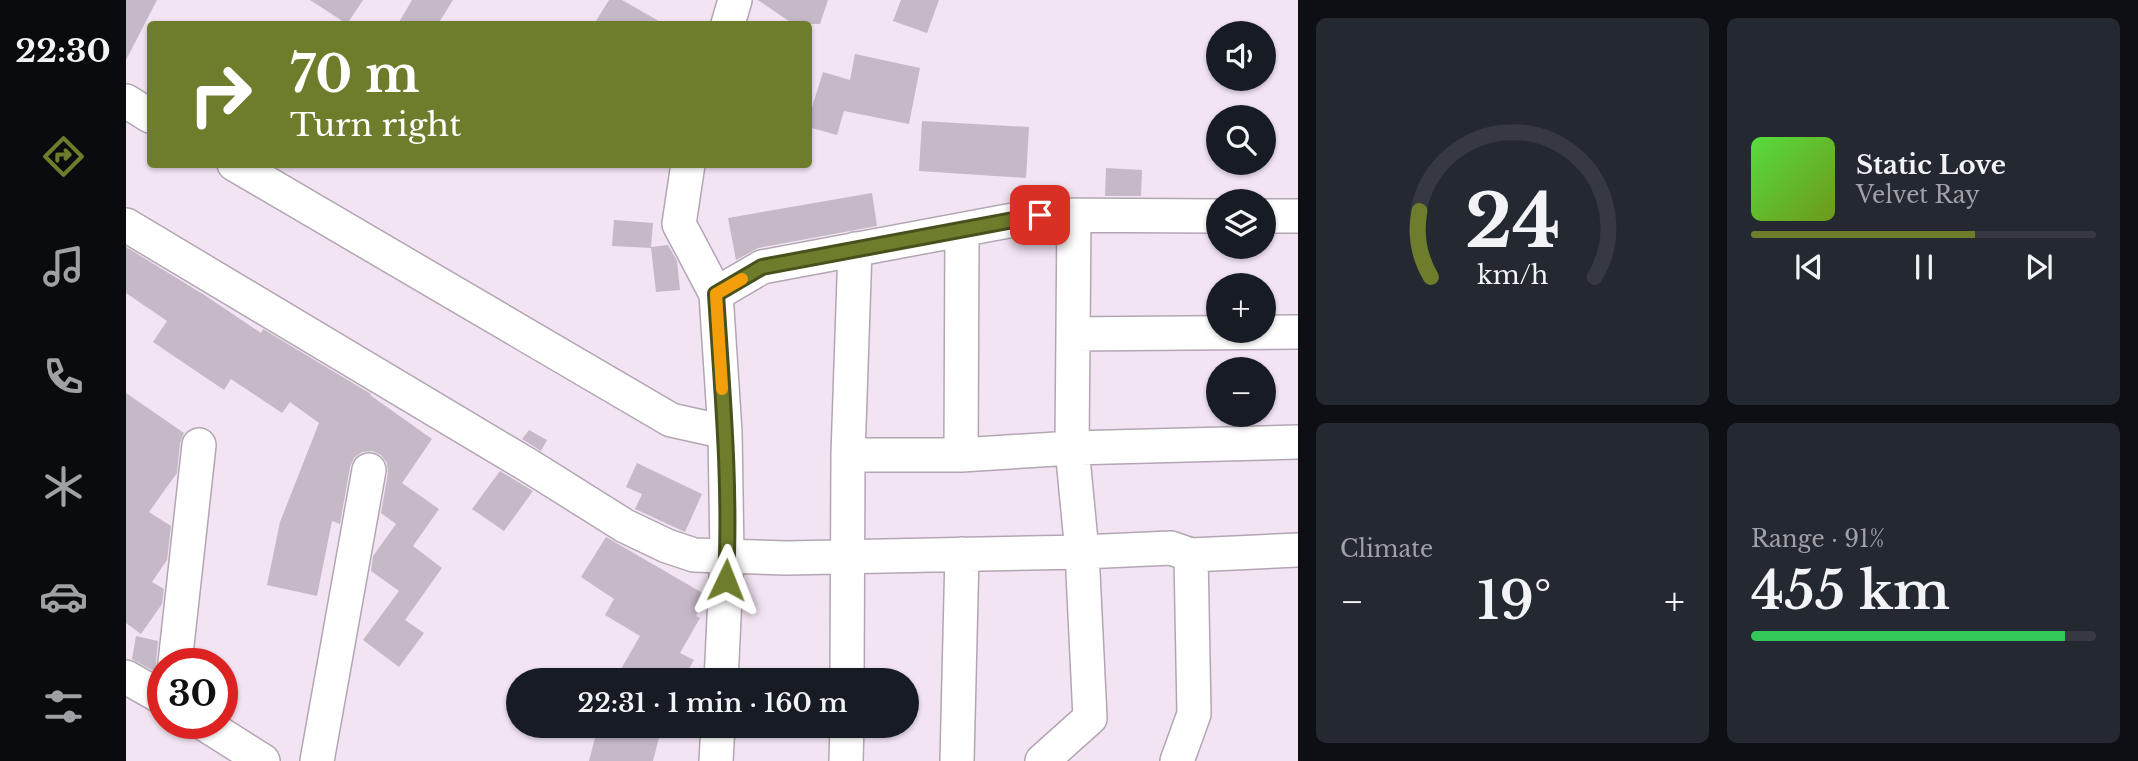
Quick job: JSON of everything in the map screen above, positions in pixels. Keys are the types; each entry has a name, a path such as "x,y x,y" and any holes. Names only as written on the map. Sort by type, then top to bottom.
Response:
{"street":[{"path":"729,21 735,0"},
{"path":"126,101 147,114"},
{"path":"241,168 671,420 725,432"},
{"path":"687,168 679,223 716,294 725,432 727,555 722,668"},
{"path":"716,294 762,267 1040,215 1206,216"},
{"path":"1042,761 1090,718 1082,552 1072,448 1074,216"},
{"path":"1276,216 1298,216"},
{"path":"126,225 625,526 667,546 694,555 787,558 1171,548 1191,555 1298,550"},
{"path":"961,455 962,230"},
{"path":"847,668 848,455 855,249"},
{"path":"1073,334 1298,332"},
{"path":"848,455 961,455 1072,448 1298,442"},
{"path":"177,648 199,445"},
{"path":"317,761 369,470"},
{"path":"957,761 962,554"},
{"path":"1177,761 1194,714 1191,555"},
{"path":"126,677 147,689"},
{"path":"716,761 717,738"},
{"path":"846,761 847,738"},
{"path":"228,739 263,761"}],"building":[{"path":"126,0 157,0 126,60"},
{"path":"310,0 363,0 349,21 342,21"},
{"path":"412,0 453,0 440,21 400,21"},
{"path":"609,0 622,0 659,21 596,21"},
{"path":"758,0 828,0 820,24 812,24 812,21 789,21"},
{"path":"901,0 939,0 927,33 893,21"},
{"path":"855,54 920,68 909,124 844,111 837,135 812,128 812,107 823,72 850,80"},
{"path":"922,121 1029,127 1026,178 919,171"},
{"path":"1106,168 1142,170 1141,196 1105,196"},
{"path":"872,193 877,226 758,248 736,260 728,218"},
{"path":"614,220 653,223 651,247 668,245 677,261 680,290 656,292 651,248 612,246"},
{"path":"126,247 261,333 263,329 371,394 432,439 402,483 439,509 413,546 442,568 405,620 424,633 399,667 363,640 399,591 371,571 373,556 396,524 381,513 388,473 387,463 381,455 372,451 362,452 354,458 340,524 332,521 317,596 267,585 280,522 319,423 290,402 282,413 231,379 224,390 153,342 167,321 126,293"},
{"path":"126,393 184,433 180,443 177,473 149,512 171,526 167,560 152,582 164,589 162,604 141,634 126,623"},
{"path":"529,430 547,440 541,451 522,439"},
{"path":"637,463 702,494 685,532 635,509 642,494 626,487"},
{"path":"500,471 533,491 504,531 472,509"},
{"path":"606,537 706,595 696,616 700,618 680,653 694,660 689,668 622,668 640,636 605,615 614,599 581,577"},
{"path":"136,636 158,641 157,648 147,648 147,667 132,659"},
{"path":"595,738 659,738 653,761 589,761"}],"slow traffic":[{"path":"722,389 716,294 742,279"}],"route":[{"path":"726,580 725,432 716,294 762,267 1040,215"}]}
